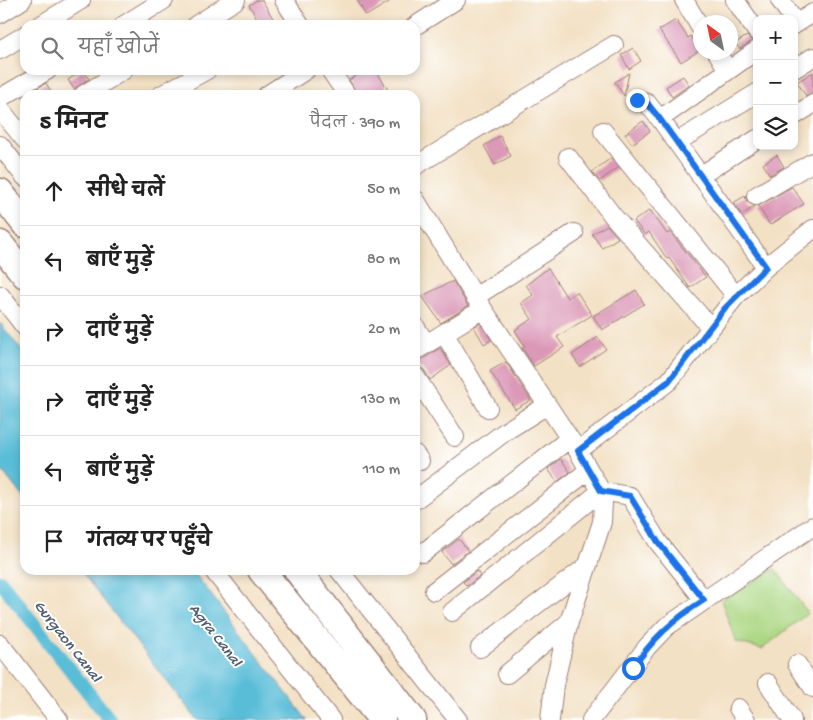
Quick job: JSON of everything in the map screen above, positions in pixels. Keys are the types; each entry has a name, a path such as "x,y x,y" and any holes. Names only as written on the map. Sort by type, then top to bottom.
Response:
{"highway":[{"path":"0,192 20,218"},
{"path":"0,244 20,270"},
{"path":"264,575 382,720"},
{"path":"301,575 413,720"}],"street":[{"path":"0,14 22,0"},
{"path":"49,20 81,0"},
{"path":"132,20 164,0"},
{"path":"204,20 236,0"},
{"path":"284,0 293,20"},
{"path":"420,23 456,0"},
{"path":"684,0 693,15"},
{"path":"735,0 753,26"},
{"path":"780,0 790,15"},
{"path":"798,20 813,13"},
{"path":"0,50 20,38"},
{"path":"420,163 614,46"},
{"path":"660,119 727,69 753,53"},
{"path":"798,67 813,58"},
{"path":"722,60 727,69"},
{"path":"0,98 39,75"},
{"path":"91,90 116,75"},
{"path":"171,90 198,75"},
{"path":"275,90 298,75"},
{"path":"337,75 345,90"},
{"path":"677,142 753,95"},
{"path":"637,100 647,103 660,119 766,267"},
{"path":"798,113 813,104"},
{"path":"0,109 20,131"},
{"path":"603,131 736,296"},
{"path":"20,137 1,147 20,170"},
{"path":"700,176 753,142"},
{"path":"568,157 613,216 710,327"},
{"path":"756,196 813,162"},
{"path":"420,208 479,303 574,445 601,491 603,502 602,522 569,622 554,685 550,720"},
{"path":"423,553 574,445 669,381 736,296 766,267 813,229"},
{"path":"420,348 444,333 479,303 574,233"},
{"path":"0,295 20,321"},
{"path":"444,333 488,408"},
{"path":"420,384 455,437"},
{"path":"420,496 506,431 547,405"},
{"path":"434,591 589,470"},
{"path":"452,612 601,491 630,496 658,542 704,600"},
{"path":"599,717 647,647 666,627 813,526"},
{"path":"480,648 587,566"},
{"path":"217,575 331,720"},
{"path":"343,575 458,720"},
{"path":"507,674 569,622"},
{"path":"0,644 59,720"},
{"path":"797,664 813,688"},
{"path":"768,683 792,720"}],"green space":[{"path":"775,569 808,613 762,649 736,642 721,600"}],"water":[{"path":"0,323 20,349 20,494 0,468"},
{"name":"Agra Canal","path":"84,575 196,575 307,720 197,720"}],"building":[{"path":"257,0 262,0 274,20 258,20 249,5"},
{"path":"357,0 392,0 366,16"},
{"path":"676,20 688,38 691,36 693,39 693,54 681,62 659,30"},
{"path":"747,36 752,41 740,49 738,41"},
{"path":"633,48 641,61 629,69 621,55"},
{"path":"813,72 813,93 806,96 798,81"},
{"path":"629,73 624,96 615,82"},
{"path":"76,75 86,75 89,79 74,89 68,80"},
{"path":"358,75 379,75 388,90 355,90 349,80"},
{"path":"683,76 689,85 672,97 666,87"},
{"path":"46,83 50,90 34,90"},
{"path":"643,121 650,131 632,144 625,134"},
{"path":"500,136 511,156 495,165 484,146"},
{"path":"777,155 784,167 770,175 763,164"},
{"path":"611,158 619,167 600,181 592,172"},
{"path":"792,187 804,204 770,225 758,206"},
{"path":"745,196 747,202 755,206 742,215 733,203"},
{"path":"650,210 667,234 670,232 706,277 690,288 649,232 645,235 634,221"},
{"path":"607,225 618,238 602,248 592,234"},
{"path":"548,268 567,298 577,292 592,315 557,337 564,347 534,366 522,348 525,346 515,330 532,319 521,303 533,295 526,285"},
{"path":"453,281 468,306 441,323 422,296"},
{"path":"636,290 644,304 602,330 593,316"},
{"path":"480,323 491,340 484,344 474,327"},
{"path":"598,337 606,349 580,367 572,355"},
{"path":"440,348 451,365 430,380 420,367 420,361"},
{"path":"506,362 531,400 515,409 490,371"},
{"path":"561,459 570,472 557,482 548,469"},
{"path":"459,539 468,551 451,564 442,552"},
{"path":"477,571 480,576 467,586 463,582"}],"waterway":[{"name":"Gurgaon Canal","path":"0,581 110,720"}],"route":[{"path":"633,668 647,647 666,627 704,600 658,542 630,496 601,491 578,451 669,381 725,308 766,267 660,119 647,103 637,100"}]}
